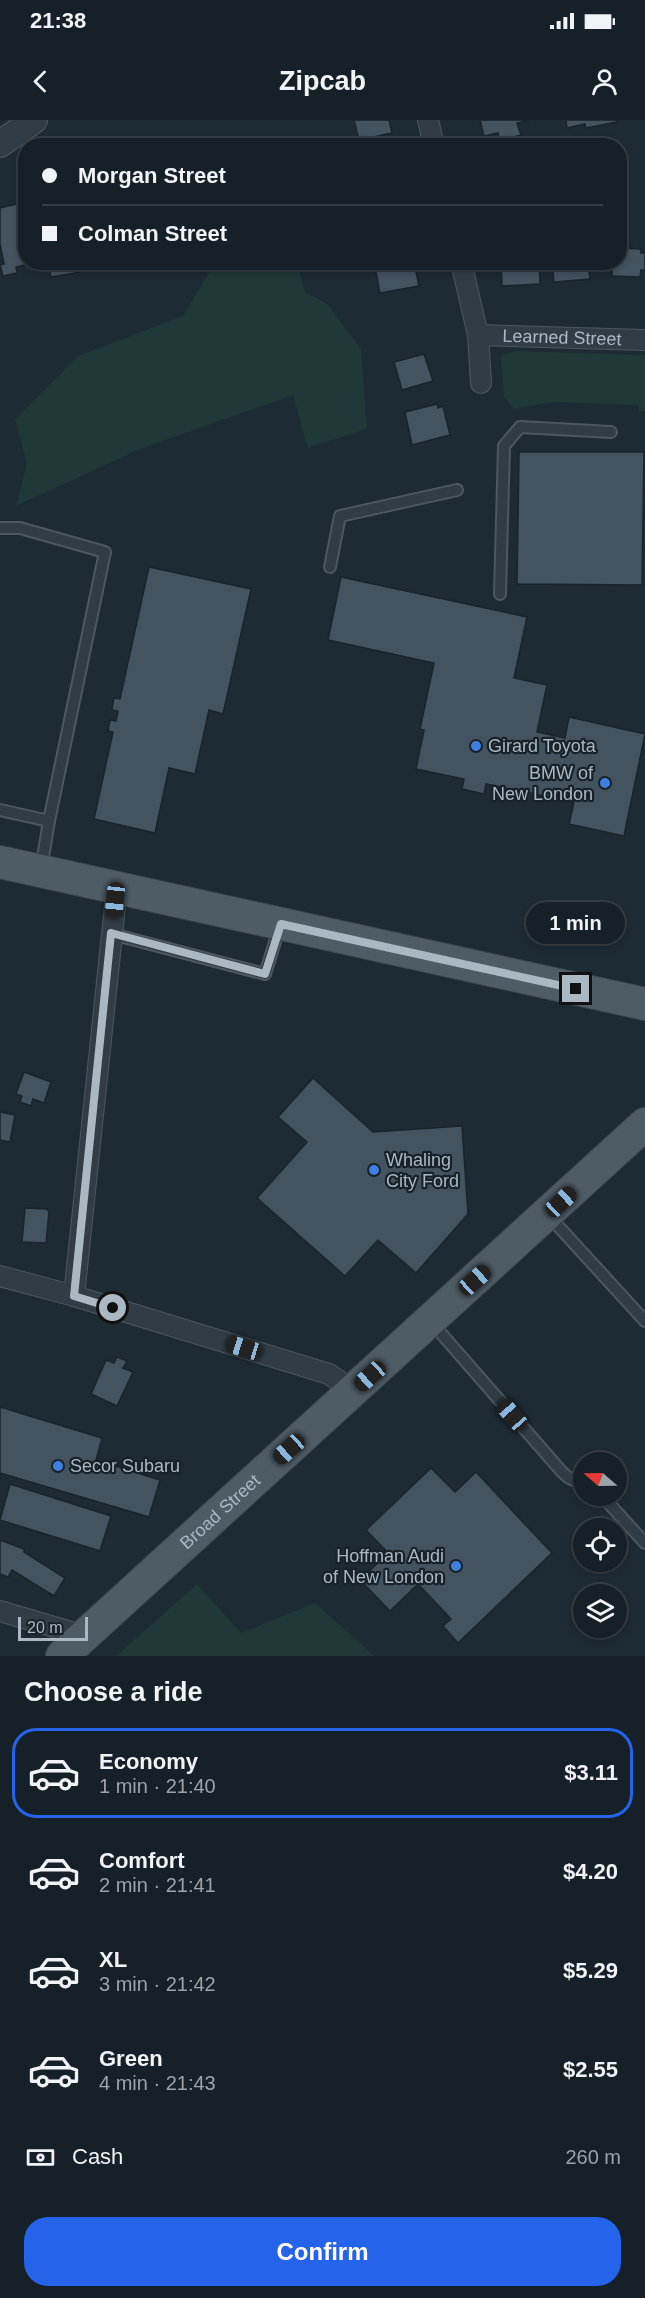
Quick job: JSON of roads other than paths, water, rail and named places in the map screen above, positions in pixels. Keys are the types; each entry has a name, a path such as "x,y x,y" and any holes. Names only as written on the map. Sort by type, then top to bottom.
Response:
{"main road":[{"path":"0,862 645,1004"},
{"name":"Broad Street","path":"73,1646 645,1124"}],"street":[{"path":"0,144 34,120"},
{"path":"428,120 432,138"},
{"path":"463,270 478,335 481,383"},
{"name":"Learned Street","path":"478,335 645,340"},
{"path":"74,1296 117,887"},
{"path":"0,1276 74,1296 329,1374 353,1391"},
{"path":"0,1611 73,1646"}],"lane":[{"path":"500,594 504,446 520,427 611,432"},
{"path":"330,567 340,516 457,490"},
{"path":"0,528 20,528 105,552 40,871"},
{"path":"0,810 49,821"},
{"path":"111,933 265,974 281,924"},
{"path":"547,1214 645,1321"},
{"path":"430,1321 562,1472 573,1480"},
{"path":"611,1506 645,1543"}],"place":[{"name":"Girard Toyota","path":"476,746"},
{"name":"BMW of New London","path":"605,783"},
{"name":"Whaling City Ford","path":"374,1170"},
{"name":"Secor Subaru","path":"58,1466"},
{"name":"Hoffman Audi of New London","path":"456,1566"}]}
